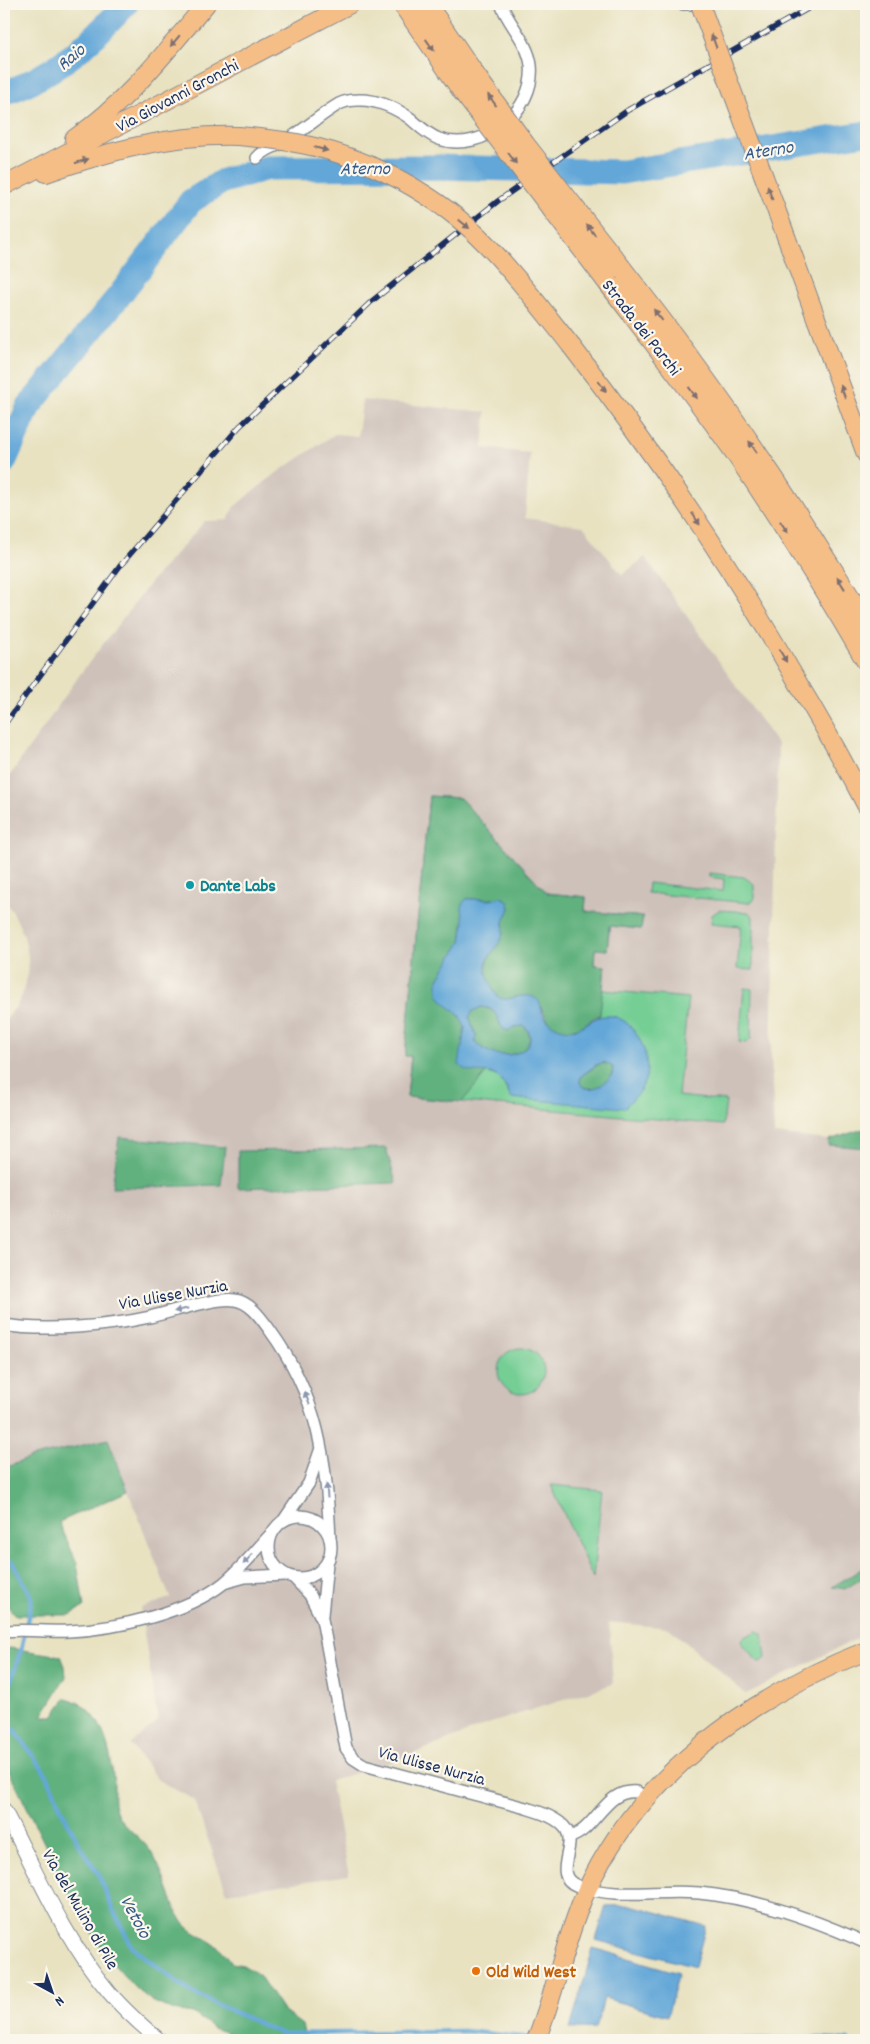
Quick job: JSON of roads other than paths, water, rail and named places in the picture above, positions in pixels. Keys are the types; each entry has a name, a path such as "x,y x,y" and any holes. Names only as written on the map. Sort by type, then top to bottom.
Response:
{"highway":[{"name":"Strada dei Parchi","path":"403,4 470,85 525,145 678,342 782,489 866,625"},
{"name":"Strada dei Parchi","path":"426,4 470,85 610,285 691,390 735,452 819,580 866,660"}],"main road":[{"path":"4,186 84,132 113,108 153,67 206,4"},
{"name":"Via Giovanni Gronchi","path":"4,186 350,4"},
{"path":"700,4 866,454"},
{"path":"4,186 84,160 150,143 188,137 238,136 292,142 329,151 372,167 422,194 452,214 488,245 572,348 643,440 743,590 808,699 866,806"},
{"path":"536,2040 575,1919 588,1888 610,1849 652,1793 708,1739 754,1706 803,1679 866,1651"},
{"path":"652,1793 713,1744 773,1706 829,1678 866,1663"}],"street":[{"path":"257,158 264,152 295,135 338,105 354,100 370,101 394,109 431,135 445,140 471,140 500,127 513,116 523,103 529,89 531,70 527,52 501,4"},
{"path":"683,4 696,4"},
{"name":"Via Ulisse Nurzia","path":"4,1325 61,1328 148,1318 224,1300 237,1300 248,1305 259,1316 294,1368 308,1396 322,1444 327,1483 330,1539"},
{"path":"223,1584 284,1520 309,1483 322,1444"},
{"path":"6,1630 68,1631 101,1628 138,1621 184,1604 223,1584 245,1577 304,1578 313,1576 327,1563 330,1555 330,1539 326,1530 312,1518 293,1516 284,1520"},
{"path":"272,1533 268,1542 272,1562 278,1570 290,1577"},
{"name":"Via Ulisse Nurzia","path":"327,1563 322,1619 346,1748 353,1758 364,1765 544,1814 561,1824 570,1837"},
{"name":"Via Ulisse Nurzia","path":"290,1577 310,1595 322,1619"},
{"path":"652,1793 628,1792 616,1798 605,1805 586,1829 570,1837 564,1866 569,1880 576,1885 614,1894 682,1892 727,1897 809,1920 866,1943"},
{"name":"Via del Mulino di Pile","path":"4,1810 71,1938 93,1971 130,2015 159,2040"}],"water":[{"path":"501,897 508,901 510,908 504,922 502,937 487,960 486,965 486,971 495,992 501,999 531,996 539,1001 546,1019 557,1027 569,1030 580,1027 599,1017 612,1016 621,1019 635,1031 644,1049 647,1068 646,1077 640,1090 624,1108 511,1098 505,1085 499,1078 486,1072 472,1072 459,1065 465,1027 459,1015 438,995 438,979 461,942 464,922 463,903 466,899 490,900","holes":["481,1007 491,1009 503,1029 508,1031 514,1027 524,1026 529,1034 530,1041 526,1047 509,1055 498,1055 486,1050 475,1042 476,1035 469,1017 473,1011","605,1062 613,1067 612,1076 595,1088 583,1087 580,1083 580,1077 596,1065"]},
{"path":"631,1905 706,1926 695,1967 596,1940 606,1906"},
{"path":"593,1948 679,1973 667,2016 604,1998 596,2028 570,2029"}],"waterway":[{"name":"Raio","path":"4,93 23,86 56,67 85,45 126,4"},
{"name":"Aterno","path":"4,462 29,406 119,296 191,201 223,181 267,168 438,167 622,172 866,133"},
{"name":"Vetoio","path":"4,1558 13,1563 32,1598 21,1650 9,1686 8,1721 47,1775 62,1811 80,1846 98,1873 111,1906 132,1947 190,1992 282,2034 464,2031 534,2038"},
{"name":"Vetoio","path":"670,2040 820,2038 848,2040"},
{"name":"Vetoio","path":"541,2039 553,2040"}],"railway":[{"path":"4,725 120,566 239,427 372,301 498,201 628,110 816,4"}],"place":[{"name":"Dante Labs","path":"190,885"},
{"name":"Old Wild West","path":"476,1971"}]}
